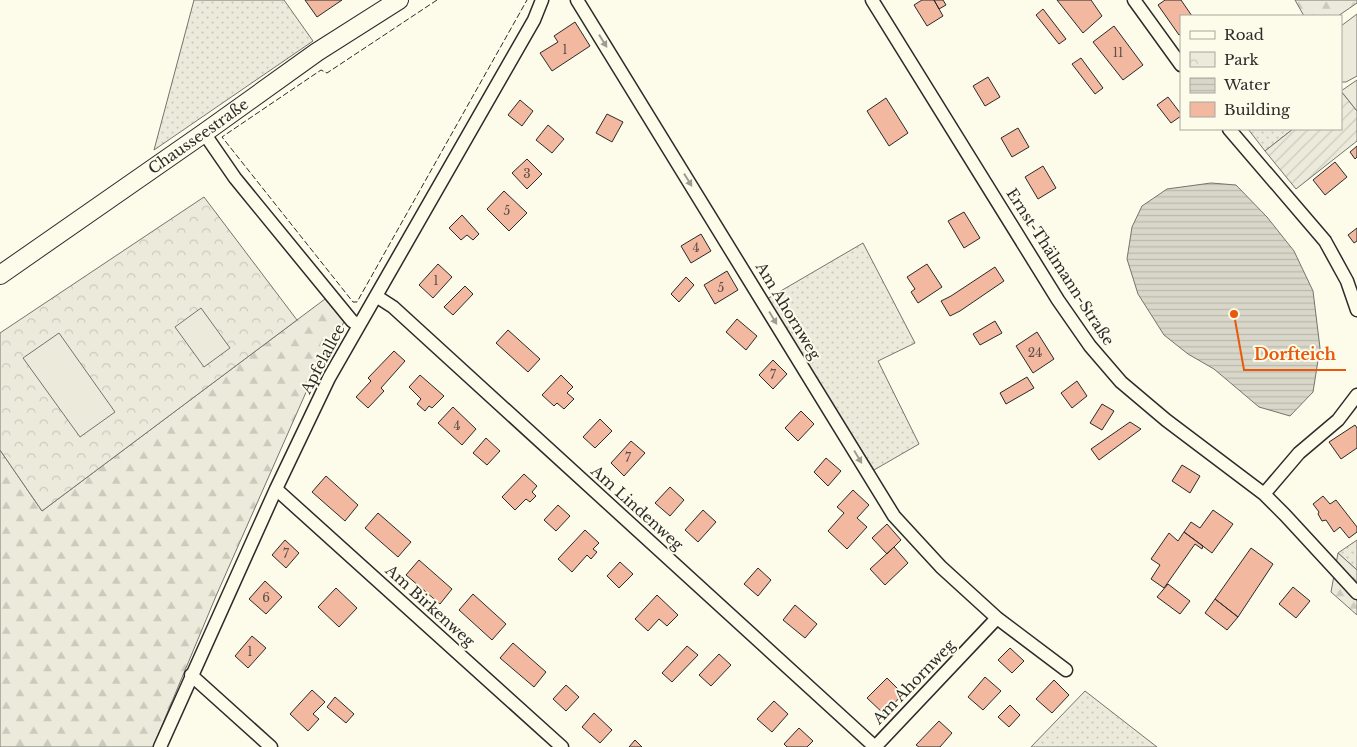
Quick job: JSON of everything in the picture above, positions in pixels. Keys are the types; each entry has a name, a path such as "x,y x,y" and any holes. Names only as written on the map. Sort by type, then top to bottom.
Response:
{"main road":[{"name":"Chausseestraße","path":"0,275 310,57 399,0"}],"street":[{"name":"Apfelallee","path":"160,747 276,489 329,378 534,20 542,0"},
{"name":"Am Ahornweg","path":"577,0 894,516 941,567 997,618 1066,670"},
{"name":"Ernst-Thälmann-Straße","path":"872,0 1058,300 1090,346 1121,382 1166,420 1264,494 1357,593"},
{"path":"1134,0 1180,64"},
{"path":"1231,130 1325,241 1347,281 1357,310"},
{"path":"204,133 241,186 352,321 359,325"},
{"name":"Am Lindenweg","path":"376,296 392,307 875,747"},
{"path":"1264,494 1300,453 1338,420 1357,395"},
{"name":"Am Birkenweg","path":"276,489 562,747"},
{"name":"Am Ahornweg","path":"875,747 997,618"},
{"path":"191,675 271,747"}],"green space":[{"path":"194,0 284,0 313,41 154,150"},
{"path":"1295,0 1357,0 1357,3 1339,15 1303,15"},
{"path":"1357,14 1357,76 1346,82 1342,82 1342,25"},
{"path":"1357,80 1357,111 1342,92 1342,90"},
{"path":"1342,92 1357,111 1357,141 1296,189 1265,151 1292,130 1342,130"},
{"path":"1249,130 1292,130 1265,151"},
{"path":"204,197 297,320 42,511 0,450 0,333"},
{"path":"863,243 915,343 878,361 919,444 874,470 767,299"},
{"path":"325,299 344,322 311,381 216,596 153,747 0,747 0,450 42,511"},
{"path":"201,308 230,348 204,367 175,327"},
{"path":"59,333 115,412 80,437 23,358"},
{"path":"1357,540 1357,570 1338,553"},
{"path":"1338,553 1357,570 1357,615 1331,592"},
{"path":"1085,691 1157,747 1031,747"}],"water":[{"path":"1211,183 1236,185 1267,217 1294,251 1313,291 1320,348 1313,392 1290,416 1259,407 1214,369 1188,354 1164,335 1138,294 1127,259 1132,227 1142,206 1167,189"}],"building":[{"path":"305,0 342,0 317,17"},
{"path":"922,0 934,0 943,16 927,26 914,5"},
{"path":"934,0 943,0 946,5 939,9"},
{"path":"1057,0 1091,0 1102,16 1083,33"},
{"path":"1165,0 1181,0 1191,15 1180,15 1180,34 1179,35 1158,5"},
{"path":"1043,9 1066,39 1059,44 1036,15"},
{"path":"575,22 590,46 552,71 540,53 558,42 554,36"},
{"path":"1114,26 1143,65 1123,80 1093,42"},
{"path":"1081,58 1103,88 1095,94 1072,64"},
{"path":"988,77 1000,97 985,106 973,86"},
{"path":"1168,97 1180,113 1180,117 1171,123 1157,105"},
{"path":"886,98 908,133 889,146 867,111"},
{"path":"520,100 533,111 522,126 508,115"},
{"path":"607,114 623,122 612,142 596,133"},
{"path":"548,125 564,139 552,153 536,140"},
{"path":"1018,128 1029,147 1012,157 1001,138"},
{"path":"1357,146 1357,157 1355,159 1350,152"},
{"path":"527,159 542,174 527,189 512,173"},
{"path":"1335,162 1347,177 1325,195 1313,180"},
{"path":"1043,166 1056,188 1038,199 1025,177"},
{"path":"504,191 527,213 509,231 487,209"},
{"path":"964,212 980,238 964,248 948,221"},
{"path":"462,215 479,234 473,240 467,235 461,240 449,228"},
{"path":"1357,228 1357,241 1354,243 1348,235"},
{"path":"701,234 711,251 691,263 681,246"},
{"path":"438,264 452,277 433,298 419,285"},
{"path":"927,264 942,287 918,303 911,292 915,289 907,277"},
{"path":"995,267 1004,281 950,316 941,301"},
{"path":"727,271 738,290 715,304 704,285"},
{"path":"686,277 694,285 679,302 671,294"},
{"path":"465,286 473,294 453,315 444,307"},
{"path":"737,319 757,336 746,350 726,332"},
{"path":"995,321 1002,333 980,345 973,334"},
{"path":"508,330 540,359 528,372 496,343"},
{"path":"1037,332 1054,359 1033,373 1016,346"},
{"path":"394,351 405,361 381,388 384,391 368,408 356,397 371,381 368,378"},
{"path":"773,360 787,374 773,389 759,375"},
{"path":"420,375 444,396 432,408 429,406 425,411 417,404 421,399 409,387"},
{"path":"561,375 573,387 567,393 574,399 564,409 557,403 554,406 542,395"},
{"path":"1027,377 1034,388 1006,404 1000,393"},
{"path":"1077,381 1087,396 1072,408 1061,393"},
{"path":"1102,404 1114,411 1102,430 1090,423"},
{"path":"453,407 476,429 462,445 438,423"},
{"path":"801,411 814,424 798,441 785,428"},
{"path":"600,419 612,431 595,448 583,437"},
{"path":"1130,422 1141,429 1099,460 1091,449"},
{"path":"1355,425 1357,428 1357,448 1341,459 1329,442"},
{"path":"486,438 500,451 487,465 473,453"},
{"path":"631,441 645,453 624,476 611,463"},
{"path":"826,458 841,471 828,486 814,472"},
{"path":"1182,465 1200,476 1190,493 1172,481"},
{"path":"524,474 537,486 532,492 536,496 530,502 526,499 515,510 502,497"},
{"path":"326,476 358,505 345,521 312,492"},
{"path":"670,487 684,500 670,516 655,503"},
{"path":"853,490 869,505 857,518 867,527 847,549 828,531 844,513 837,507"},
{"path":"1323,496 1330,504 1336,500 1357,527 1357,532 1349,538 1340,527 1334,532 1326,520 1322,521 1318,514 1319,512 1313,504"},
{"path":"558,505 570,516 556,531 544,520"},
{"path":"703,510 716,522 698,542 685,530"},
{"path":"1213,510 1233,524 1212,553 1184,532 1191,522 1200,528"},
{"path":"378,513 411,542 398,557 365,528"},
{"path":"887,524 901,540 887,554 872,538"},
{"path":"585,530 599,543 593,549 597,552 591,559 587,555 572,572 558,559"},
{"path":"1184,532 1203,546 1202,549 1195,544 1164,588 1151,579 1160,565 1151,559 1169,533 1178,541"},
{"path":"285,540 299,553 286,568 272,555"},
{"path":"894,547 908,563 885,585 870,569"},
{"path":"1251,548 1273,564 1238,617 1215,599"},
{"path":"419,560 452,589 440,604 406,575"},
{"path":"620,562 633,574 619,588 607,576"},
{"path":"758,568 771,580 758,596 744,584"},
{"path":"265,581 282,597 266,614 249,599"},
{"path":"1168,584 1190,601 1180,614 1157,597"},
{"path":"1293,587 1310,601 1296,618 1279,604"},
{"path":"336,588 357,608 339,627 318,607"},
{"path":"473,594 506,624 492,640 459,610"},
{"path":"657,595 678,615 667,626 659,619 648,631 635,619"},
{"path":"1215,599 1238,617 1227,630 1205,613"},
{"path":"795,605 817,624 805,638 783,620"},
{"path":"252,636 266,648 248,668 235,656"},
{"path":"513,643 546,672 534,687 500,658"},
{"path":"687,646 698,655 672,682 662,673"},
{"path":"1010,648 1024,661 1012,673 998,660"},
{"path":"719,654 731,665 711,686 699,675"},
{"path":"985,677 1001,691 983,710 968,697"},
{"path":"887,678 903,694 884,714 867,698"},
{"path":"1054,680 1069,695 1052,713 1036,699"},
{"path":"566,685 579,697 566,711 553,699"},
{"path":"312,690 325,702 313,714 319,719 308,731 290,714"},
{"path":"335,697 354,714 346,723 327,707"},
{"path":"774,701 788,714 772,732 757,719"},
{"path":"1010,705 1020,715 1009,727 998,717"},
{"path":"594,713 612,730 600,743 582,727"},
{"path":"939,721 952,733 940,747 919,747 916,745"},
{"path":"799,728 813,741 807,747 787,747 784,744"},
{"path":"635,740 642,747 629,747"}],"fence":[{"path":"437,0 327,73 321,70 222,137 353,302 357,302 527,0"}],"place":[{"name":"Dorfteich","path":"1234,314"}]}
